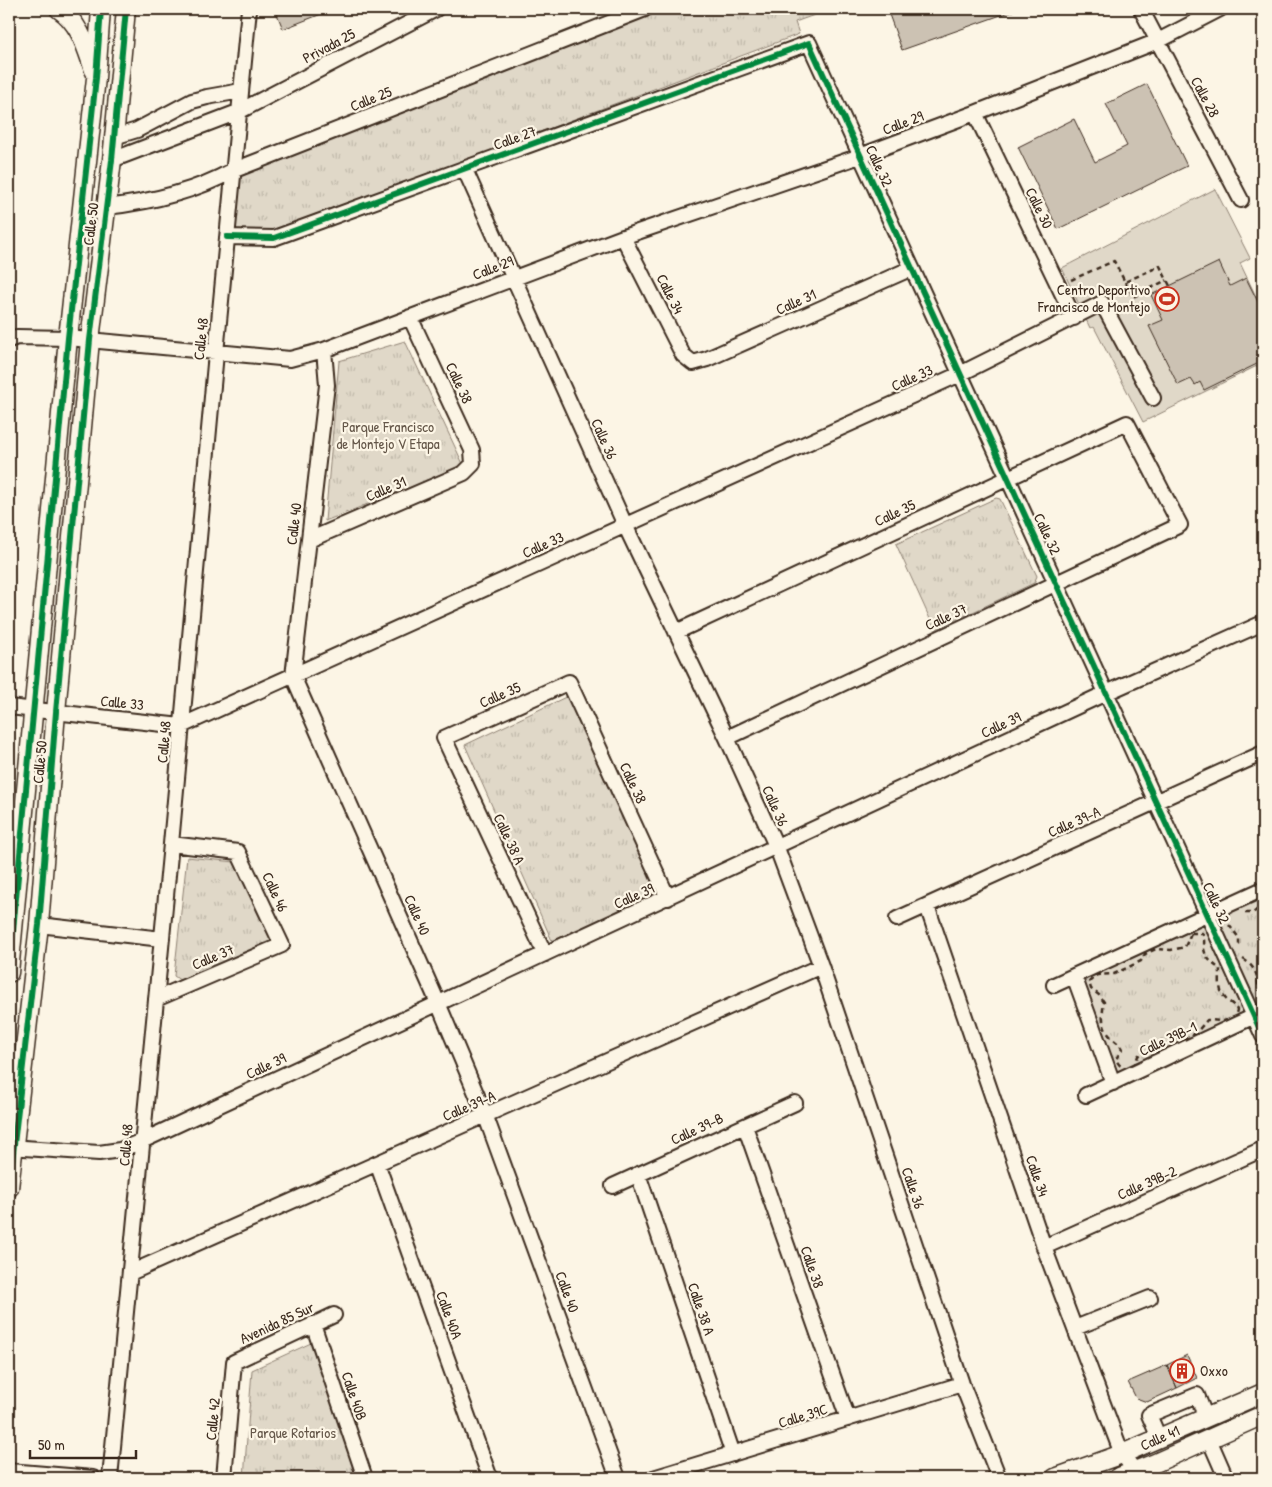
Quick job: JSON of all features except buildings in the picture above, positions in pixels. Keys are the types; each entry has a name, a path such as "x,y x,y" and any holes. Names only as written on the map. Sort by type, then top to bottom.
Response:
{"main road":[{"path":"59,9 67,14 78,28 96,78"},
{"name":"Calle 50","path":"9,973 68,338 96,78 101,9"},
{"name":"Calle 50","path":"9,1188 11,1147 39,925 56,712 90,340 112,160 126,9"},
{"name":"Calle 41","path":"1055,1478 1122,1454 1263,1393"},
{"name":"Calle 41","path":"1117,1478 1136,1472 1263,1415"}],"street":[{"name":"Calle 48","path":"110,1478 172,844 181,726 232,171 249,9"},
{"name":"Privada 25","path":"238,112 436,9"},
{"name":"Calle 25","path":"106,207 144,203 213,182 232,171 645,9"},
{"name":"Calle 28","path":"1141,9 1241,200"},
{"name":"Calle 29","path":"9,340 17,337 68,338 290,359 324,350 623,237 860,156 975,113 1158,41 1220,9"},
{"name":"Calle 32","path":"809,43 1156,803 1208,915 1259,1014 1263,1036"},
{"name":"Calle 27","path":"227,237 274,238 465,170 809,43"},
{"path":"114,137 137,130 192,102 207,97 241,91"},
{"path":"112,160 238,112"},
{"name":"Calle 30","path":"975,113 1074,318"},
{"name":"Calle 36","path":"465,170 625,525 727,738 776,848 820,966 962,1384 999,1478"},
{"name":"Calle 34","path":"623,237 683,355 693,362"},
{"name":"Calle 31","path":"693,362 707,359 912,268"},
{"name":"Calle 33","path":"9,707 181,726 960,374 1102,303 1153,398"},
{"name":"Calle 38","path":"410,317 472,450 473,464"},
{"name":"Calle 40","path":"324,350 327,385 292,676 438,1003 486,1117 618,1478"},
{"name":"Calle 35","path":"676,632 1127,423 1180,525"},
{"name":"Calle 31","path":"308,540 464,473 473,464"},
{"name":"Calle 37","path":"727,738 1180,525"},
{"name":"Calle 39","path":"11,1147 99,1154 120,1150 142,1141 1106,693 1263,623"},
{"name":"Calle 38","path":"569,682 668,898"},
{"name":"Calle 35","path":"444,738 569,682"},
{"name":"Calle 38 A","path":"444,738 546,954"},
{"name":"Calle 39-A","path":"897,919 1263,753"},
{"name":"Calle 46","path":"172,844 238,852 282,945"},
{"path":"1054,985 1263,889"},
{"name":"Calle 34","path":"927,906 1044,1248 1122,1454 1136,1472"},
{"path":"39,925 162,939"},
{"name":"Calle 37","path":"156,999 282,945"},
{"name":"Calle 39-A","path":"130,1273 377,1163 486,1117 820,966"},
{"path":"1074,976 1113,1083"},
{"name":"Calle 39B-1","path":"1086,1095 1259,1014"},
{"name":"Calle 39-B","path":"613,1186 795,1103"},
{"name":"Calle 38","path":"745,1126 848,1419"},
{"name":"Calle 39B-2","path":"1044,1248 1263,1149"},
{"name":"Calle 40A","path":"377,1163 490,1478"},
{"name":"Calle 38 A","path":"638,1174 734,1454"},
{"path":"1075,1328 1150,1298"},
{"name":"Avenida 85 Sur","path":"234,1362 334,1314"},
{"name":"Calle 40B","path":"313,1324 365,1478"},
{"name":"Calle 42","path":"224,1478 234,1362"},
{"name":"Calle 39C","path":"653,1478 962,1384"},
{"path":"1159,1438 1149,1415 1197,1395 1206,1418"},
{"path":"1208,1439 1226,1478"},
{"path":"9,1471 93,1478"},
{"path":"1136,1472 1153,1478"}],"path":[{"path":"1058,286 1114,261 1133,297 1167,280"},
{"path":"1125,282 1160,266 1170,286"},
{"path":"1240,913 1253,913 1263,904"},
{"path":"1226,920 1240,938 1238,956 1251,964 1259,980 1258,993"},
{"path":"1191,933 1202,933 1205,939 1204,949 1208,960 1220,969 1220,988 1225,998 1237,1010 1235,1017 1224,1021 1207,1020 1198,1031 1185,1039 1171,1037 1162,1040 1154,1057 1142,1052 1134,1066 1124,1068 1118,1065 1116,1059 1122,1049 1119,1043 1106,1032 1102,1019 1104,1002 1091,989 1089,982 1097,975 1114,974 1141,961 1145,954 1156,949 1171,950 1184,947 1191,933"}],"green space":[{"path":"653,9 831,9 795,22 799,34 276,232 231,237 234,173"},
{"name":"Centro Deportivo Francisco de Montejo","path":"1215,189 1250,258 1240,263 1263,311 1263,363 1143,422 1094,327 1090,328 1062,268"},
{"name":"Parque Francisco de Montejo V Etapa","path":"405,341 464,466 325,521 339,361"},
{"path":"996,498 1000,499 1037,576 1034,583 935,630 896,544"},
{"path":"570,695 659,892 553,943 465,745"},
{"path":"187,857 235,862 273,943 184,983 174,976"},
{"path":"1263,894 1263,1009 1259,1011 1217,916"},
{"path":"1203,922 1244,1015 1118,1074 1081,980"},
{"name":"Parque Rotarios","path":"311,1343 357,1478 244,1478 252,1370"}],"cycle path":[{"path":"9,973 68,338 96,78 101,9"},
{"path":"9,1188 39,925 56,712 90,340 112,160 126,9"},
{"path":"227,237 274,238 809,43 1263,1036"}],"place":[{"name":"Centro Deportivo Francisco de Montejo","path":"1167,299"},
{"name":"Oxxo","path":"1182,1371"}]}
